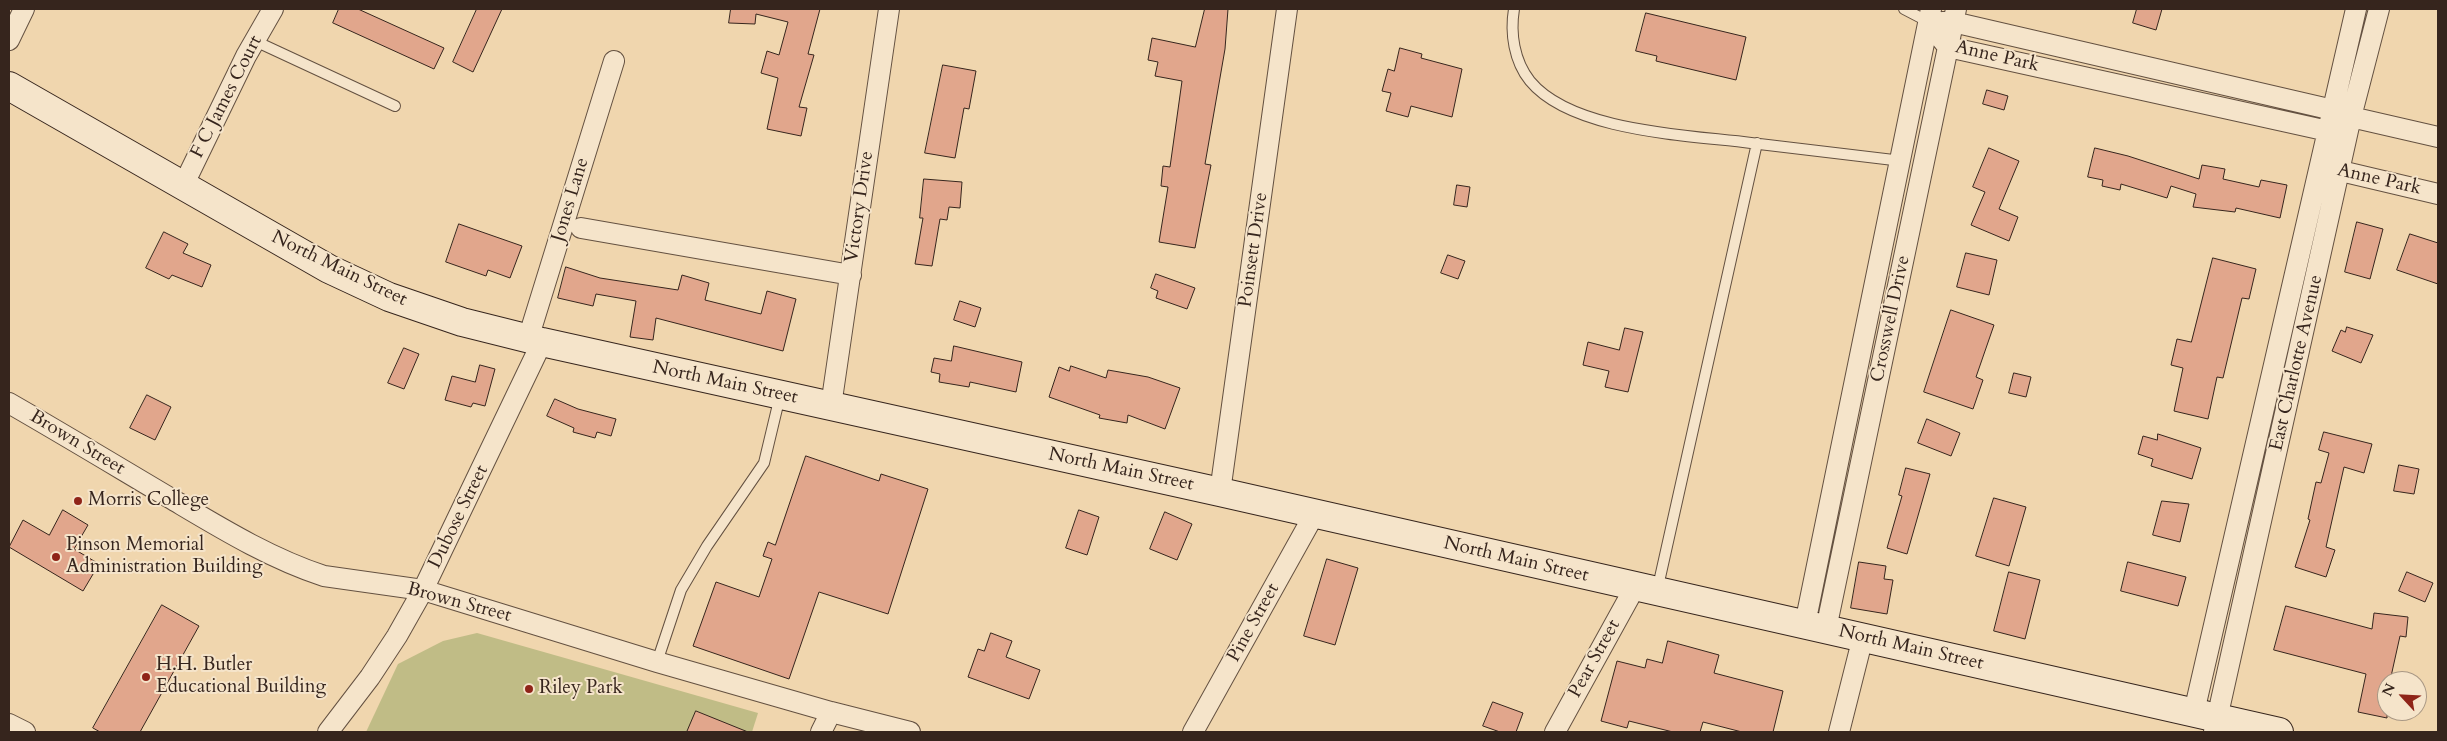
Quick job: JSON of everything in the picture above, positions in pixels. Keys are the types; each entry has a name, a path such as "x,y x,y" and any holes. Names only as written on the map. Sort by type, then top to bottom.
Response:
{"main road":[{"name":"North Main Street","path":"9,86 329,269 390,297 462,322 535,340 1815,626 2209,721 2279,732"}],"street":[{"path":"9,40 24,9"},
{"name":"F C James Court","path":"183,186 255,41 273,9"},
{"name":"Victory Drive","path":"831,406 890,9"},
{"name":"Poinsett Drive","path":"1220,492 1287,9"},
{"name":"East Charlotte Avenue","path":"2209,721 2320,166 2356,9"},
{"name":"East Charlotte Avenue","path":"2209,721 2378,9"},
{"name":"Anne Park","path":"2328,131 1948,47 1930,16 1955,15 2333,110 2351,117 2438,137"},
{"name":"Crosswell Drive","path":"1815,626 1955,15"},
{"name":"Crosswell Drive","path":"1815,626 1930,16"},
{"name":"Jones Lane","path":"535,340 614,61"},
{"path":"2328,131 2351,117"},
{"name":"Anne Park","path":"2320,166 2438,194"},
{"path":"581,228 851,275"},
{"name":"Dubose Street","path":"328,732 376,669 423,590 535,340"},
{"name":"Brown Street","path":"9,403 202,517 290,563 324,576 423,590 658,662 831,712 910,732"},
{"name":"Pine Street","path":"1193,732 1314,513"},
{"name":"Pear Street","path":"1556,732 1646,589"},
{"path":"1839,732 1863,637"},
{"path":"821,732 831,712"},
{"path":"9,724 25,732"}],"lane":[{"path":"1514,9 1514,49 1522,68 1530,82 1571,110 1615,124 1902,161"},
{"path":"1904,9 1930,16"},
{"path":"255,41 395,106"},
{"path":"1646,589 1757,143"},
{"path":"658,662 681,590 707,546 764,463 780,395"}],"shaded area":[{"name":"Riley Park","path":"477,633 758,713 752,732 366,732 398,664 443,641"}],"building":[{"path":"339,9 358,9 444,48 434,69 333,23"},
{"path":"477,9 502,9 473,72 453,62"},
{"path":"731,9 820,9 808,54 814,55 799,107 807,108 801,136 767,129 778,78 761,73 767,51 779,55 788,22 756,14 755,24 729,23"},
{"path":"1205,9 1228,9 1225,49 1205,164 1211,165 1195,248 1159,242 1168,187 1161,186 1163,166 1170,167 1182,81 1155,76 1158,62 1148,60 1152,38 1195,47"},
{"path":"2137,9 2162,9 2156,30 2133,23"},
{"path":"1646,13 1746,37 1736,80 1656,61 1657,56 1636,51"},
{"path":"1400,48 1422,54 1421,58 1462,69 1452,117 1411,106 1408,117 1386,111 1391,93 1382,91 1388,69 1394,71"},
{"path":"943,65 976,71 969,109 964,108 955,158 925,153"},
{"path":"1987,90 2008,96 2004,110 1983,104"},
{"path":"1989,148 2019,161 1999,209 2018,217 2009,241 1971,225 1985,192 1973,187"},
{"path":"2095,148 2128,156 2199,179 2202,165 2225,169 2223,179 2259,187 2261,180 2287,185 2280,218 2236,208 2235,212 2193,207 2196,194 2171,186 2167,198 2121,184 2120,190 2102,186 2103,180 2088,177"},
{"path":"924,179 962,182 960,208 949,207 947,220 940,219 932,266 915,264 923,218 920,218"},
{"path":"1457,185 1470,187 1467,207 1454,205"},
{"path":"2357,222 2383,229 2370,279 2345,272"},
{"path":"459,224 522,246 510,278 488,270 486,276 446,262"},
{"path":"164,232 188,244 183,253 211,265 202,287 172,275 169,279 146,268"},
{"path":"2410,234 2438,243 2438,284 2397,270"},
{"path":"1966,253 1997,260 1989,295 1957,287"},
{"path":"1448,255 1465,261 1458,279 1441,273"},
{"path":"2213,258 2256,269 2249,299 2242,298 2223,378 2217,377 2208,419 2174,411 2183,368 2171,365 2177,339 2191,342"},
{"path":"566,267 600,278 678,290 682,275 709,283 705,300 761,314 767,291 796,299 783,351 656,318 653,340 630,337 636,301 596,294 593,306 558,298"},
{"path":"1156,274 1195,288 1187,309 1156,298 1158,291 1151,288"},
{"path":"960,301 981,308 975,327 954,320"},
{"path":"1951,310 1994,325 1976,377 1983,380 1973,409 1924,392"},
{"path":"2347,327 2373,335 2361,363 2332,351 2341,330 2345,332"},
{"path":"1625,328 1643,332 1628,392 1605,387 1609,371 1583,365 1588,342 1619,350"},
{"path":"954,346 1022,362 1016,392 970,382 969,387 939,382 940,374 931,372 934,358 951,361"},
{"path":"404,348 419,354 404,389 388,383"},
{"path":"480,365 495,369 485,406 473,403 471,407 445,400 452,376 475,382"},
{"path":"1071,366 1106,378 1108,370 1148,377 1180,388 1165,429 1128,415 1127,423 1099,418 1100,415 1049,397 1059,367 1069,371"},
{"path":"2014,373 2031,377 2026,397 2009,393"},
{"path":"147,395 171,407 155,440 130,428"},
{"path":"555,399 578,409 616,419 611,436 597,432 595,438 573,432 574,428 547,416"},
{"path":"1927,419 1960,433 1951,456 1918,443"},
{"path":"2324,432 2372,444 2364,473 2344,467 2326,547 2335,550 2326,577 2295,567 2310,520 2308,519 2316,482 2321,483 2329,453 2319,450"},
{"path":"2158,434 2201,448 2192,479 2151,466 2153,459 2138,454 2143,436 2157,440"},
{"path":"806,456 879,481 881,474 928,489 888,614 819,592 789,679 693,646 716,582 759,597 772,559 763,556 768,542 775,545"},
{"path":"2399,465 2419,469 2414,494 2394,491"},
{"path":"1906,468 1930,474 1907,554 1887,548 1902,496 1899,495"},
{"path":"1994,498 2026,507 2009,566 1976,556"},
{"path":"2162,501 2189,504 2180,542 2153,535"},
{"name":"Pinson Memorial Administration Building","path":"63,510 88,525 74,549 99,564 83,591 9,547 23,520 49,535"},
{"path":"1079,510 1099,517 1087,555 1066,548"},
{"path":"1165,512 1192,524 1177,560 1150,549"},
{"path":"1327,559 1358,568 1335,645 1304,636"},
{"path":"1859,562 1886,566 1884,579 1893,580 1887,614 1851,608"},
{"path":"2128,562 2186,577 2178,606 2121,591"},
{"path":"2009,572 2040,580 2025,639 1994,631"},
{"path":"2407,572 2433,583 2425,602 2399,591"},
{"name":"H.H. Butler Educational Building","path":"162,605 199,626 140,732 100,732 93,728"},
{"path":"2286,606 2372,629 2374,613 2408,617 2406,637 2400,636 2392,671 2377,671 2377,716 2358,712 2366,674 2274,650"},
{"path":"991,633 1012,641 1006,657 1040,670 1029,699 968,677 978,649 984,651"},
{"path":"1668,641 1719,655 1714,673 1783,691 1773,732 1742,732 1703,722 1700,732 1673,732 1629,721 1627,728 1601,721 1617,661 1645,668 1647,659 1662,663"},
{"path":"1493,702 1523,713 1516,732 1500,732 1483,726"},
{"path":"696,711 748,732 687,732"}],"place":[{"name":"Morris College","path":"78,501"},
{"name":"Pinson Memorial Administration Building","path":"56,557"},
{"name":"H.H. Butler Educational Building","path":"146,677"},
{"name":"Riley Park","path":"529,689"}]}
